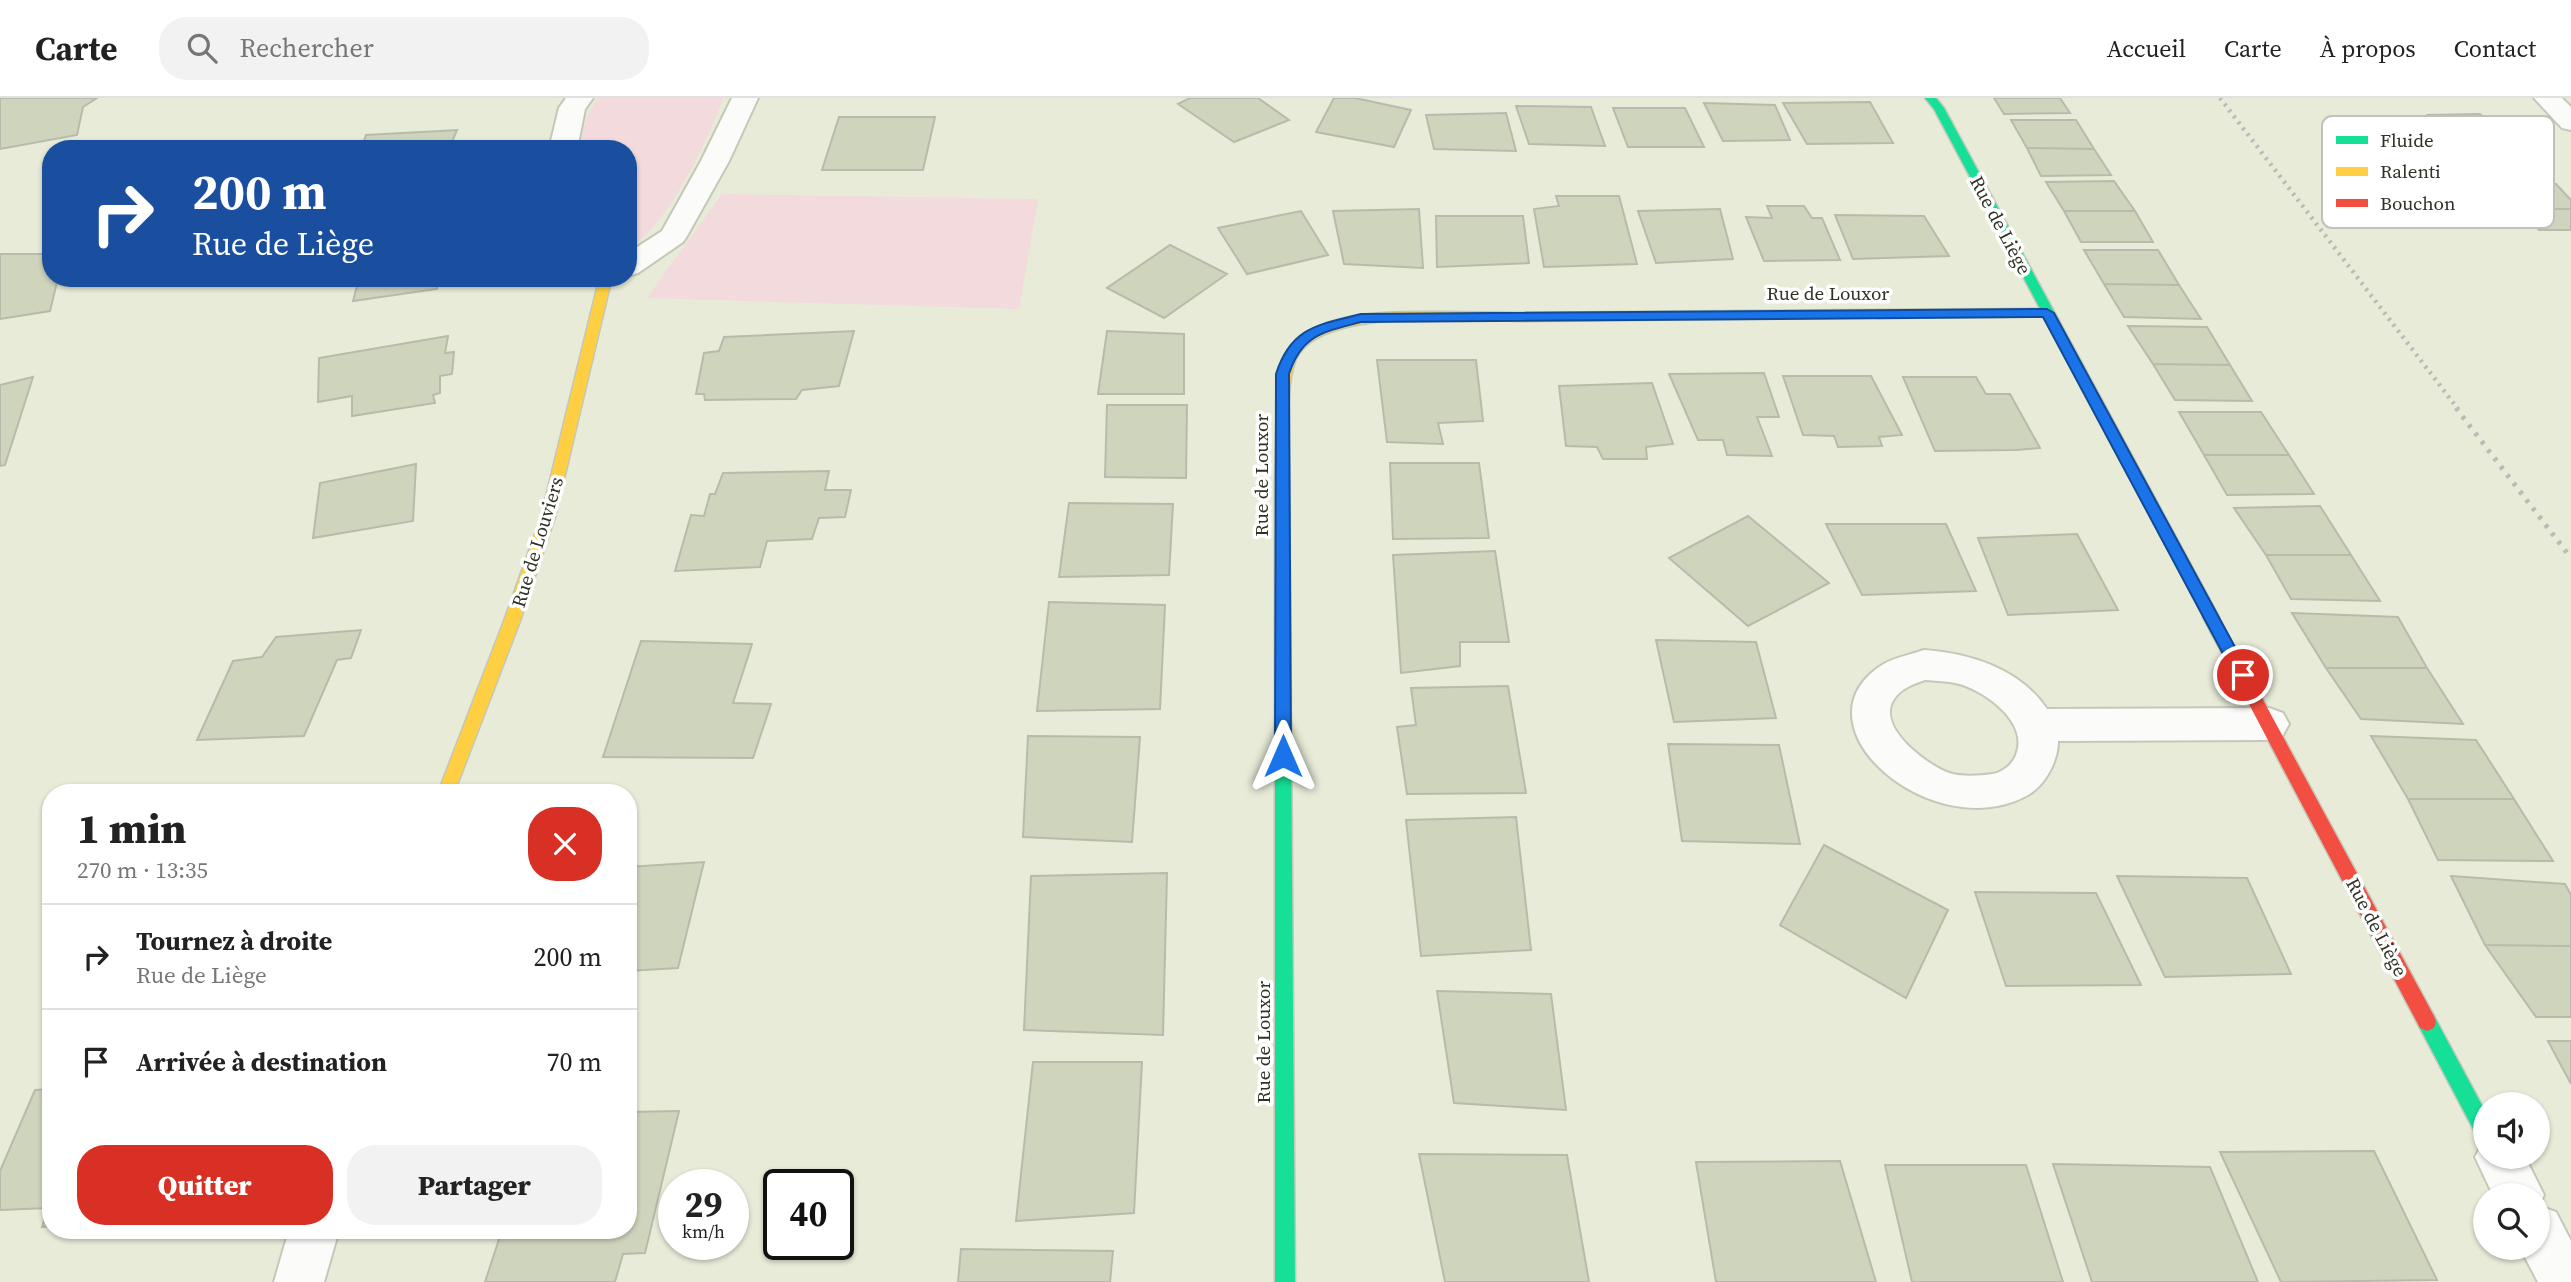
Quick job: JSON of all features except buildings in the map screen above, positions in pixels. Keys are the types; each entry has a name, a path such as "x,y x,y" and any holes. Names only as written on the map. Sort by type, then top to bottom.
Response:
{"street":[{"path":"566,140 572,108 580,98"},
{"path":"637,261 673,236 715,161 744,98"},
{"name":"Rue de Liège","path":"1930,98 1939,108 2473,1108"},
{"path":"2547,98 2571,122"},
{"name":"Rue de Louviers","path":"449,784 512,621 548,517 601,287"},
{"name":"Rue de Louxor","path":"1285,1282 1282,396 1283,374 1289,355 1300,341 1316,330 1339,322 1373,318 2047,313"},
{"path":"2035,725 2269,724"},
{"path":"299,1282 311,1239"},
{"path":"2550,1253 2565,1282"}],"shaded area":[{"path":"598,98 723,98 708,136 671,203 657,223 637,242 637,140 581,140 587,116"},
{"path":"722,194 1038,199 1019,309 647,298"}],"railway":[{"path":"2220,98 2458,409"},
{"path":"2456,408 2571,558"}],"traffic: fast":[{"path":"1930,98 1939,108 2211,617"},
{"path":"1525,317 1877,314"},
{"path":"1283,733 1285,1282"},
{"path":"2427,1022 2473,1108"}],"traffic: slow":[{"path":"449,784 512,621 548,517 603,287"},
{"path":"1282,482 1284,376 1293,351 1304,339 1323,329 1377,318 1525,317"}],"traffic: jam":[{"path":"1877,314 2047,313"},
{"path":"1282,482 1283,733"},
{"path":"2211,617 2427,1022"}],"route":[{"path":"1283,756 1283,374 1289,355 1300,341 1316,330 1361,318 2047,313 2243,675"}]}
